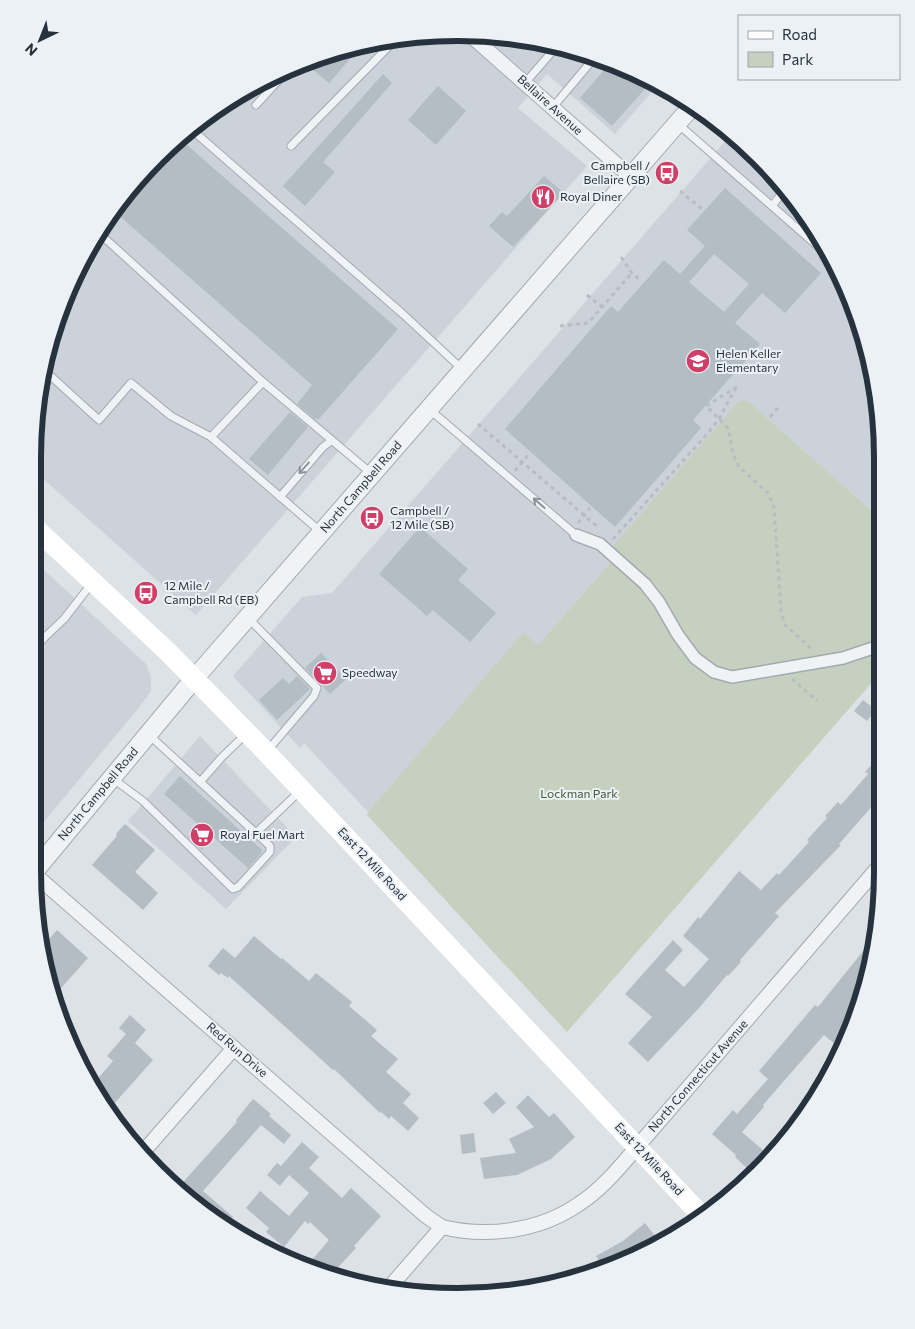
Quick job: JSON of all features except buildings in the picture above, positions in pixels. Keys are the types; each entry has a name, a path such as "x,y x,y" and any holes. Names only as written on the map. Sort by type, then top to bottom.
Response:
{"main road":[{"name":"East 12 Mile Road","path":"41,534 168,652 266,752 698,1212"}],"street":[{"name":"Bellaire Avenue","path":"477,42 631,177"},
{"name":"North Campbell Road","path":"41,863 247,617 688,111"},
{"path":"573,533 600,544 609,544 659,602 678,635 695,658 714,672 732,677 825,661 860,653 874,647"},
{"name":"North Connecticut Avenue","path":"442,1227 463,1232 518,1230 552,1219 580,1204 598,1190 874,872"},
{"name":"Red Run Drive","path":"41,880 426,1216 442,1227"},
{"path":"147,1148 234,1048"},
{"path":"394,1283 442,1227"}],"lane":[{"path":"290,146 387,47"},
{"path":"525,83 551,52"},
{"path":"553,107 590,63"},
{"path":"256,105 277,82"},
{"path":"677,123 815,243"},
{"path":"195,135 404,315 463,370"},
{"path":"772,206 780,195"},
{"path":"104,238 262,382 372,474"},
{"path":"49,375 99,420 131,383 171,416 211,437 321,533"},
{"path":"211,437 262,382"},
{"path":"429,408 573,533"},
{"path":"280,497 324,446 331,441"},
{"path":"41,642 64,619 93,582"},
{"path":"247,617 317,688 314,696 266,752"},
{"path":"200,782 247,733"},
{"path":"112,777 143,801 233,889 238,887 270,852 270,846 148,734"},
{"path":"256,833 302,790"}],"path":[{"path":"680,190 702,209"},
{"path":"621,257 632,273 641,281"},
{"path":"560,326 588,323 632,273"},
{"path":"587,295 602,307"},
{"path":"609,544 719,419 736,387 706,406 719,419 728,428 732,454 739,467 768,493 774,507 781,612 785,625 825,661"},
{"path":"770,417 778,408"},
{"path":"478,424 601,530"},
{"path":"509,478 529,454"},
{"path":"573,533 590,508"},
{"path":"607,535 609,544"},
{"path":"781,669 817,701"}],"shaded area":[{"path":"458,41 485,42 539,49 591,63 653,90 615,134 547,74 518,108 587,166 196,615 41,477 42,430 45,403 49,376 63,324 84,273 97,249 127,204 145,183 163,163 204,127 249,97 273,84 324,63 376,49 430,42"},
{"path":"726,140 752,163 788,204 804,226 831,273 852,324 866,376 870,403 873,430 874,513 748,401 739,401 615,545 611,562 537,646 523,634 368,812 304,743 300,748 233,676 302,597 332,593"},
{"path":"41,567 146,664 151,677 151,691 41,825"},
{"path":"200,736 296,837 226,909 128,821"}],"green space":[{"name":"Lockman Park","path":"739,401 748,401 874,513 874,680 567,1032 367,815 523,633 538,645 611,562 614,545"}],"place":[{"name":"Campbell / Bellaire (SB)","path":"667,173"},
{"name":"Royal Diner","path":"543,197"},
{"name":"Helen Keller Elementary","path":"698,361"},
{"name":"Campbell / 12 Mile (SB)","path":"372,518"},
{"name":"12 Mile / Campbell Rd (EB)","path":"146,593"},
{"name":"Speedway","path":"325,673"},
{"name":"Royal Fuel Mart","path":"202,835"}]}
